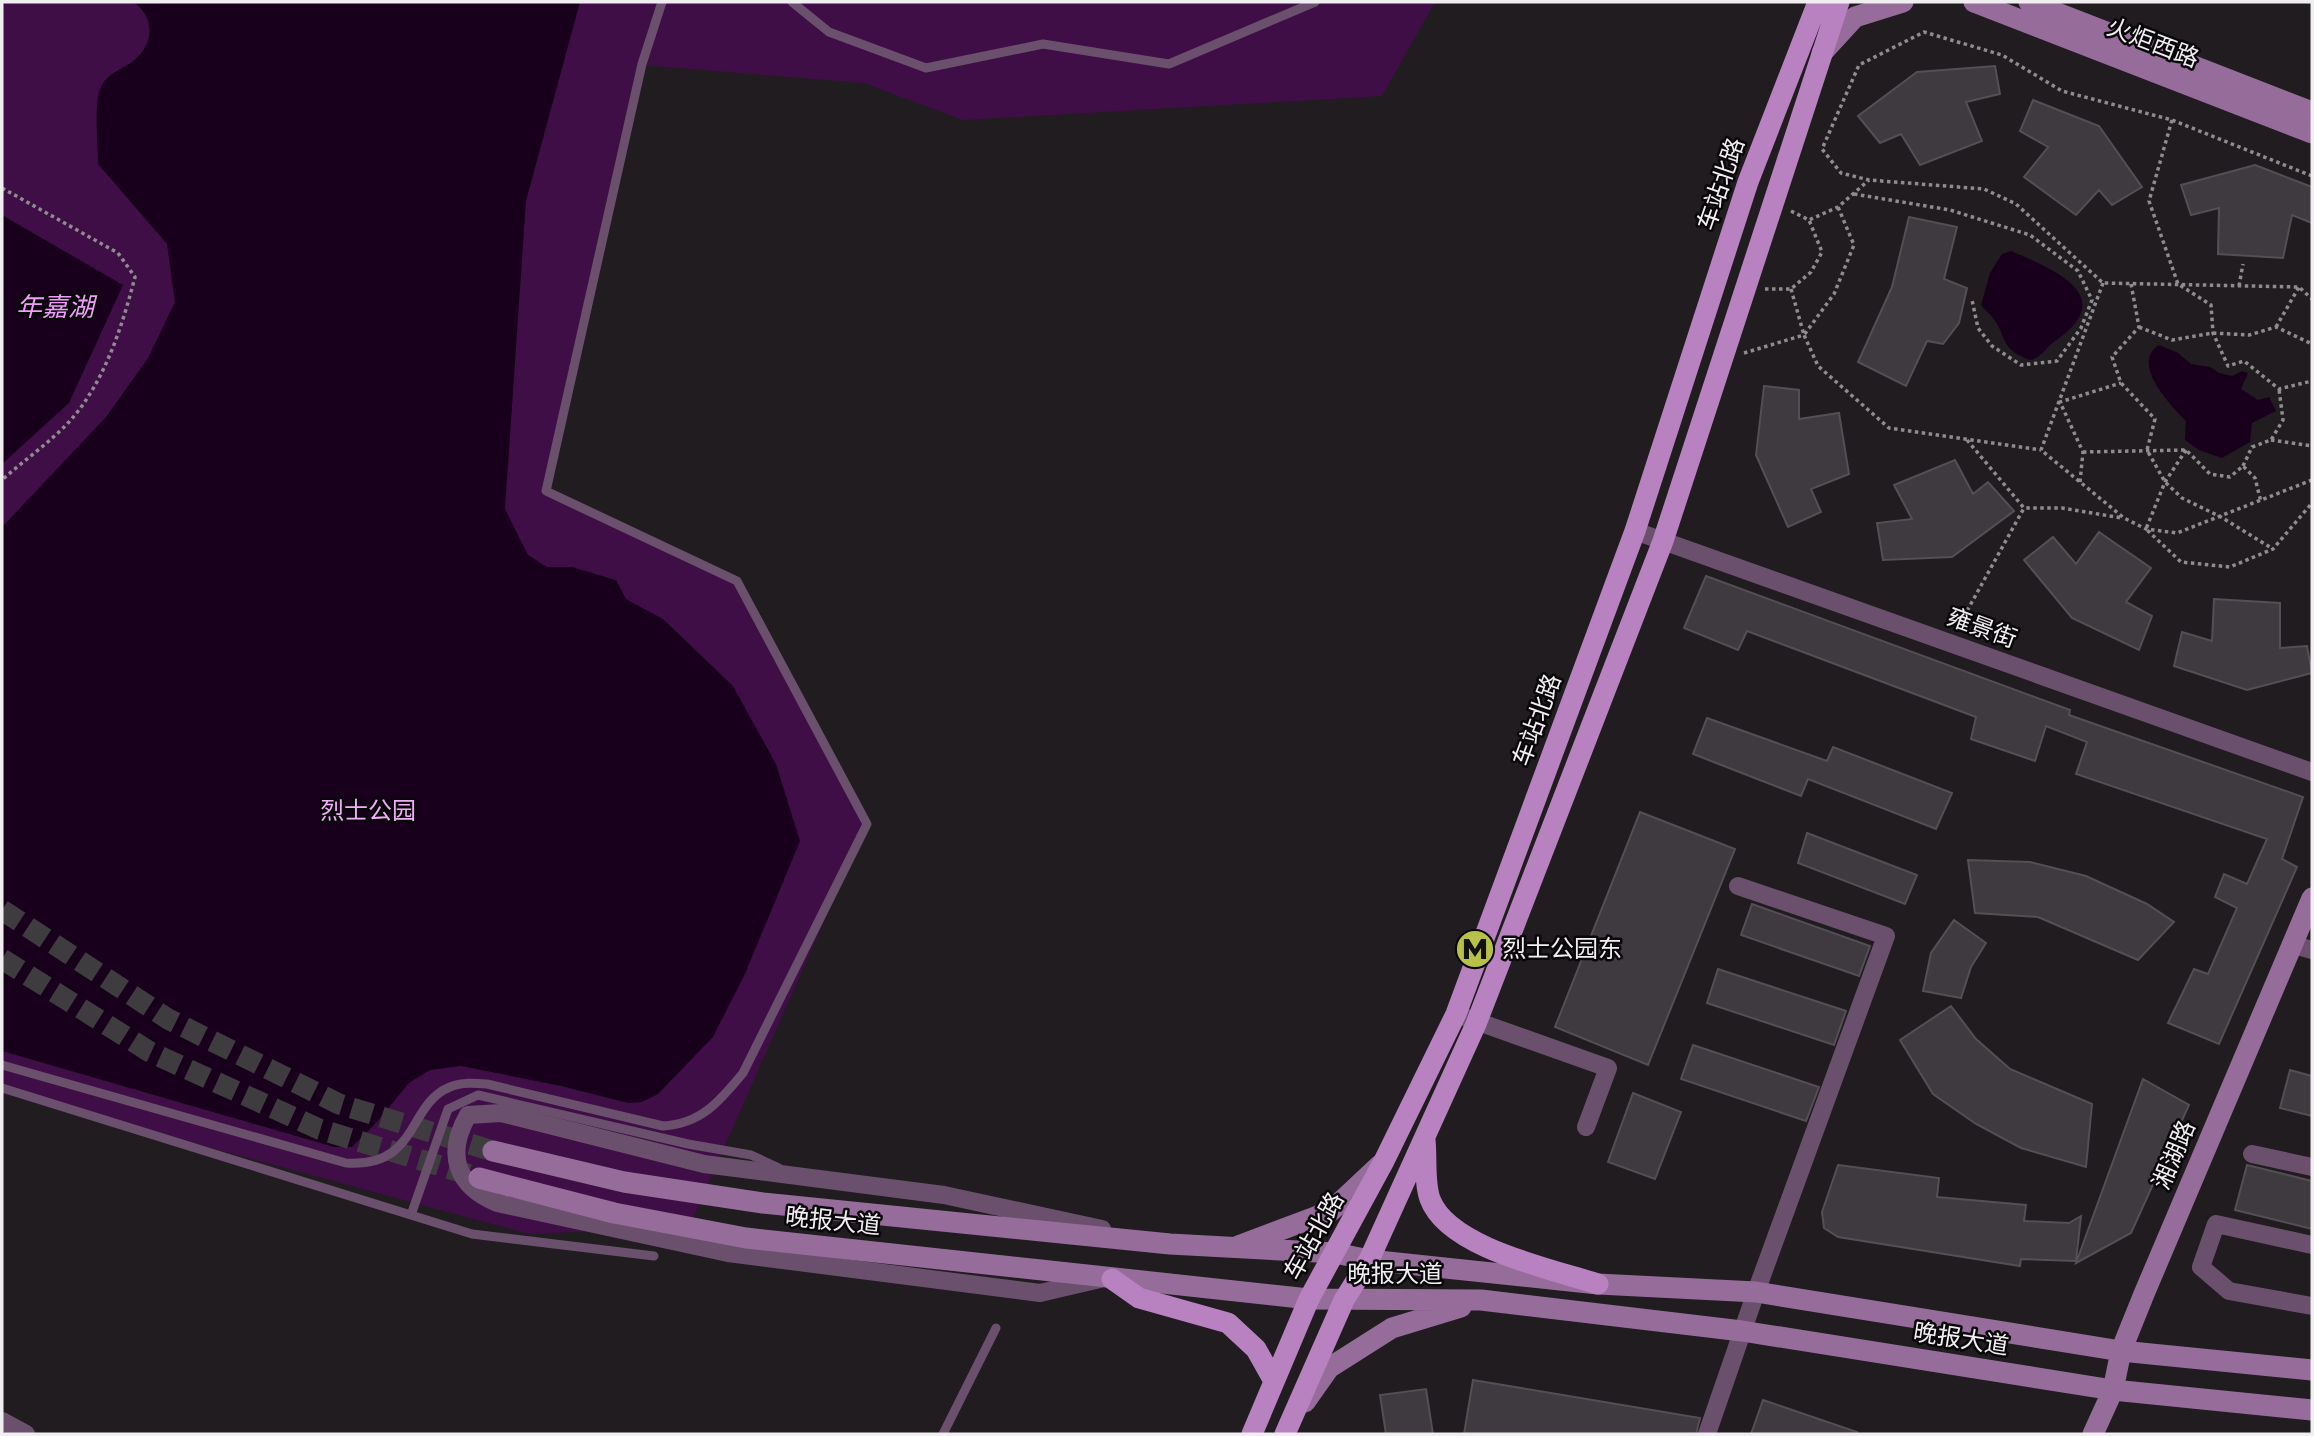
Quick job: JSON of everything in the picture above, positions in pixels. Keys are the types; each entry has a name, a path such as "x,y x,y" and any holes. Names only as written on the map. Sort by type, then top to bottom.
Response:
{"main road":[{"name":"车站北路","path":"1252,1434 1309,1299 1384,1161 1456,1014 1635,531 1748,182 1818,2"},
{"path":"1286,1430 1344,1300 1369,1260 1476,1024 1663,541 1839,2"},
{"path":"1822,53 1855,17 1903,2"},
{"name":"火炬西路","path":"1974,2 2312,133"},
{"name":"火炬西路","path":"2029,2 2312,112"},
{"name":"湘湖路","path":"2093,1434 2113,1390 2121,1351 2302,947 2312,898"},
{"path":"1425,1138 1430,1199 1450,1226 1477,1245 1598,1284"},
{"name":"晚报大道","path":"492,1151 624,1182 763,1203 1170,1244 1335,1253 1369,1260 1598,1284 1756,1292 2121,1351 2312,1370"},
{"path":"1233,1249 1331,1211 1384,1161"},
{"name":"晚报大道","path":"480,1178 614,1213 746,1238 1309,1299 1481,1300 1742,1331 2113,1390 2312,1410"},
{"path":"1107,1279 1139,1298 1227,1323 1256,1349 1274,1381"},
{"path":"1286,1430 1329,1368 1392,1328 1481,1300"}],"street":[{"name":"雍景街","path":"1635,531 2312,772"},
{"path":"1707,1434 1886,936 1738,886"},
{"path":"1456,1014 1476,1024 1608,1068 1586,1127"},
{"path":"1107,1279 1041,1293 728,1253 498,1203 475,1194 461,1178 457,1154 463,1124 468,1115 501,1113 704,1164 944,1195 1170,1244"},
{"path":"2252,1154 2312,1167"},
{"path":"2312,1245 2216,1224 2201,1267 2229,1291 2312,1306"},
{"path":"2,1421 26,1434"}],"lane":[{"path":"2,1065 346,1163 362,1164 393,1152 432,1101 450,1087 467,1083 488,1084 663,1126 681,1125 701,1117 722,1100 743,1073 867,824 737,581 546,491 642,64 662,2"},
{"path":"792,2 829,32 926,68 1042,44 1169,64 1315,2"},
{"path":"2,1088 472,1234 654,1256"},
{"path":"411,1215 448,1109 478,1095 688,1144 751,1155 795,1176"},
{"path":"943,1434 996,1328"}],"path":[{"path":"2312,176 2172,120 2062,91 2002,55 1924,32 1859,65 1822,149 1841,173 1869,180 1984,189 2015,204 2103,283 2299,287 2312,299"},
{"path":"2172,120 2150,201 2178,285 2211,305 2213,333 2228,366 2244,361 2279,388 2283,420 2271,440"},
{"path":"1809,220 1838,207 1869,180"},
{"path":"2,188 118,253 135,277 123,324 99,378 69,423 2,480"},
{"path":"1854,194 1950,210 2030,235 2078,271 2092,300 2081,328 2057,361 2021,365 1992,346 1978,328 1972,300"},
{"path":"1745,286 1791,289 1811,272 1822,252 1809,220 1773,201"},
{"path":"1722,359 1804,335 1834,294 1854,245 1838,207"},
{"path":"2239,286 2243,264"},
{"path":"2041,450 2103,283"},
{"path":"2131,284 2139,327"},
{"path":"2276,327 2299,287"},
{"path":"1791,289 1804,335 1818,366 1889,428 2041,450 2124,518 2146,529 2181,562 2230,567 2273,549 2312,503"},
{"path":"2139,327 2172,340 2213,333 2249,335 2276,327 2312,344"},
{"path":"2139,327 2112,357 2121,383 2155,419 2147,450 2165,482 2182,498 2221,517 2273,549"},
{"path":"2279,388 2312,381"},
{"path":"2060,402 2121,383"},
{"path":"2060,402 2082,452 2080,482"},
{"path":"1967,440 2024,508"},
{"path":"2082,452 2186,450 2210,474 2230,477 2243,466 2252,447 2271,440 2312,446"},
{"path":"2146,529 2165,482 2186,450"},
{"path":"2243,466 2255,478 2261,502"},
{"path":"2146,529 2177,533 2312,480"},
{"path":"2024,508 2062,508 2124,518"},
{"path":"1950,642 2024,508"}],"green space":[{"name":"年嘉湖","path":"2,2 1435,2 1382,96 963,120 864,83 642,65 546,491 737,581 867,824 689,1227 529,1234 2,1091"}],"water":[{"name":"年嘉湖","path":"133,2 580,2 526,201 505,509 528,555 547,567 572,567 616,580 626,599 663,619 733,686 776,764 800,841 745,974 713,1037 658,1094 642,1102 628,1103 561,1086 461,1066 430,1070 409,1083 352,1147 334,1147 2,1051 2,527 106,417 148,358 175,302 167,244 98,164 97,109 101,86 140,54 150,30 145,15"},
{"name":"年嘉湖","path":"2,215 123,285 69,403 2,464"},
{"path":"2011,251 2061,276 2074,286 2081,298 2082,311 2074,325 2041,355 2030,360 2013,352 1998,325 1981,305 1990,273 2002,254"},
{"path":"2159,345 2178,353 2191,364 2210,367 2219,373 2232,376 2242,371 2248,373 2241,389 2258,400 2269,397 2276,411 2252,423 2250,442 2222,458 2199,450 2185,440 2186,421 2163,395 2151,373 2151,353"}],"building":[{"path":"1995,66 2000,94 1966,102 1982,141 1920,165 1901,134 1880,143 1858,116 1917,72"},
{"path":"2033,100 2099,126 2142,187 2112,205 2099,190 2076,215 2024,177 2048,147 2020,131"},
{"path":"2255,165 2312,187 2312,223 2292,215 2283,258 2218,254 2219,208 2191,215 2181,185"},
{"path":"1909,217 1957,227 1944,279 1967,288 1959,323 1943,344 1927,341 1906,386 1858,362 1892,287"},
{"path":"1764,386 1799,390 1799,419 1839,413 1849,474 1811,489 1821,512 1788,527 1756,455"},
{"path":"1955,460 1973,494 1988,482 2014,511 1952,557 1883,560 1877,523 1912,519 1894,485"},
{"path":"2099,532 2151,568 2126,602 2152,616 2139,650 2072,618 2024,560 2053,537 2076,564"},
{"path":"1706,576 2070,710 2069,715 2303,797 2282,859 2297,867 2219,1044 2168,1023 2194,969 2208,974 2237,908 2215,897 2224,874 2247,884 2267,839 2076,774 2087,742 2046,726 2035,761 1971,739 1976,717 1747,631 1738,650 1684,628"},
{"path":"2214,599 2280,603 2280,648 2307,646 2312,673 2247,690 2174,666 2182,632 2212,641"},
{"path":"1707,718 1827,761 1833,747 1952,793 1936,829 1808,779 1801,796 1693,754"},
{"path":"1640,812 1735,849 1648,1065 1555,1027"},
{"path":"1807,833 1917,875 1905,904 1798,863"},
{"path":"1968,860 2030,862 2086,876 2147,904 2174,922 2138,960 2038,917 1975,913"},
{"path":"1752,904 1870,946 1859,976 1741,935"},
{"path":"1954,920 1986,943 1971,967 1961,998 1923,991 1931,953"},
{"path":"1718,969 1846,1011 1834,1045 1707,1003"},
{"path":"1951,1006 1976,1039 2010,1069 2092,1104 2086,1167 2021,1148 1976,1124 1933,1094 1900,1040"},
{"path":"1693,1045 1819,1087 1806,1121 1681,1079"},
{"path":"2290,1070 2312,1076 2312,1116 2280,1108"},
{"path":"2143,1079 2189,1105 2131,1233 2076,1263"},
{"path":"1633,1093 1681,1112 1655,1179 1608,1162"},
{"path":"1838,1165 1939,1178 1937,1197 2026,1205 2024,1221 2069,1223 2081,1216 2076,1261 2021,1259 2020,1266 1838,1237 1824,1228 1822,1212"},
{"path":"2247,1165 2312,1181 2312,1229 2235,1210"},
{"path":"1473,1380 1700,1418 1696,1434 1464,1434"},
{"path":"1426,1389 1433,1434 1386,1434 1380,1395"},
{"path":"1763,1400 1857,1432 1751,1434"}],"tunnel":[{"path":"2,910 168,1019 339,1104 493,1151"},
{"path":"2,959 150,1052 319,1129 477,1177"}],"place":[{"name":"烈士公园东","path":"1475,949"}],"park label":[{"name":"烈士公园","path":"368,811"}]}
